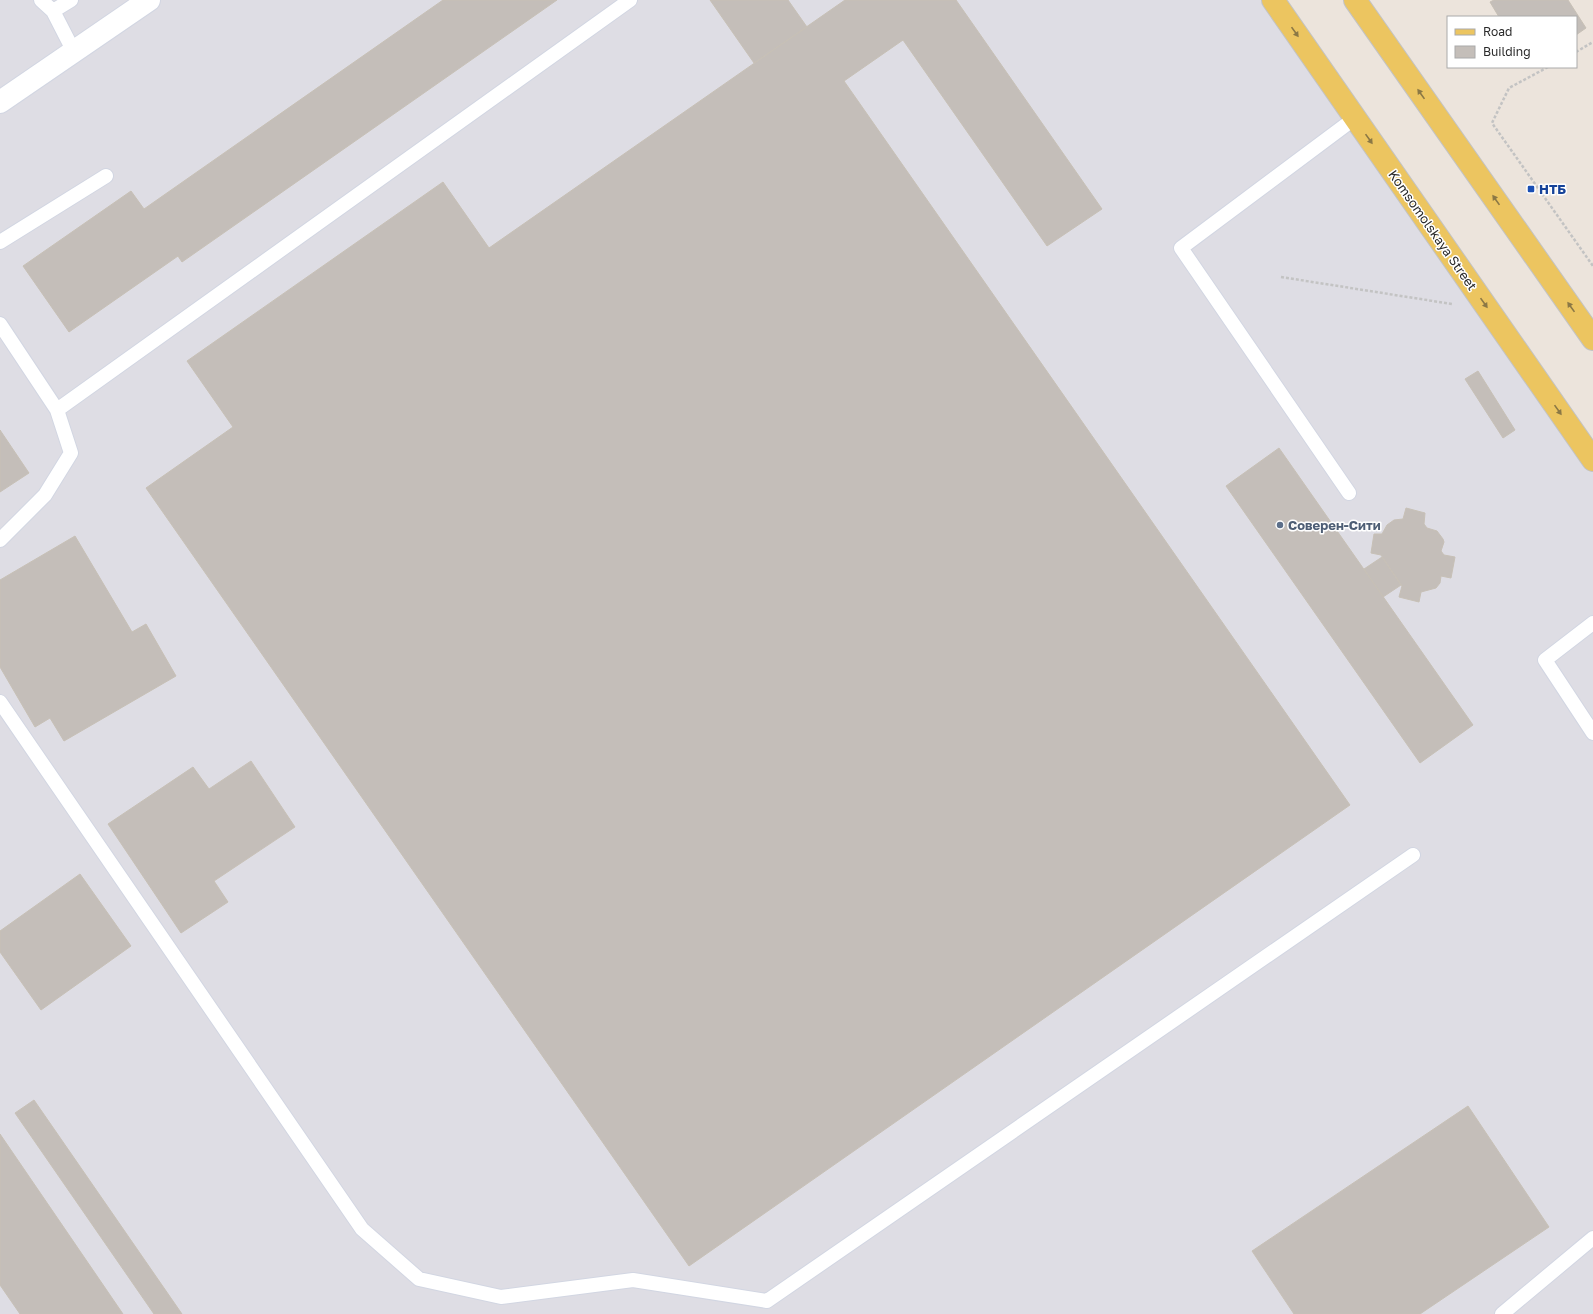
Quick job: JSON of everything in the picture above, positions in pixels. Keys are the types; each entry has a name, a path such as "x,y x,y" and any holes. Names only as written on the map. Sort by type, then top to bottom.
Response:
{"main road":[{"name":"Komsomolskaya Street","path":"1273,0 1593,460"},
{"path":"1355,0 1593,339"}],"street":[{"path":"0,102 73,50 149,0"}],"lane":[{"path":"41,0 53,11 73,50"},
{"path":"53,11 71,0"},
{"path":"57,410 630,0"},
{"path":"1349,493 1181,248 1355,118"},
{"path":"0,242 106,176"},
{"path":"0,324 57,410 71,453 45,495 0,540"},
{"path":"1593,623 1545,660 1593,733"},
{"path":"0,702 362,1229 420,1279 501,1297 633,1280 768,1301 1413,855"},
{"path":"1502,1314 1593,1238"}],"path":[{"path":"1577,51 1593,42"},
{"path":"1546,68 1509,88 1492,123 1593,266"},
{"path":"1281,277 1457,305"}],"shaded area":[{"path":"0,0 1273,0 1593,461 1593,1314 0,1314"}],"building":[{"path":"443,0 557,0 182,262 178,256 69,332 23,266 131,191 144,209"},
{"path":"710,0 788,0 807,27 754,63"},
{"path":"845,0 956,0 1102,209 1047,246 903,40 844,81 1350,805 689,1266 146,488 233,427 187,361 443,182 489,248"},
{"path":"1494,0 1568,0 1586,28 1577,34 1577,16 1498,16 1490,2"},
{"path":"1478,371 1515,430 1503,438 1465,379"},
{"path":"0,430 29,473 0,492"},
{"path":"1279,448 1473,725 1420,763 1226,486"},
{"path":"1406,508 1425,513 1424,524 1427,528 1437,531 1443,539 1444,542 1441,551 1444,555 1455,557 1451,578 1441,576 1440,583 1436,588 1421,592 1419,602 1399,597 1402,586 1381,555 1371,553 1374,534 1382,534 1387,525 1394,520 1403,519"},
{"path":"75,536 132,632 146,624 176,676 64,741 50,718 35,727 0,667 0,580"},
{"path":"1382,557 1401,585 1383,597 1364,569"},
{"path":"251,761 295,827 214,881 228,902 181,933 108,824 193,767 209,789"},
{"path":"80,874 131,946 41,1010 0,952 0,931"},
{"path":"34,1100 182,1314 154,1314 15,1113"},
{"path":"1468,1106 1549,1227 1420,1314 1294,1314 1252,1251"},
{"path":"0,1134 123,1314 20,1314 0,1285"}],"place":[{"name":"НТБ","path":"1531,189"},
{"name":"Соверен-Сити","path":"1280,525"}]}
